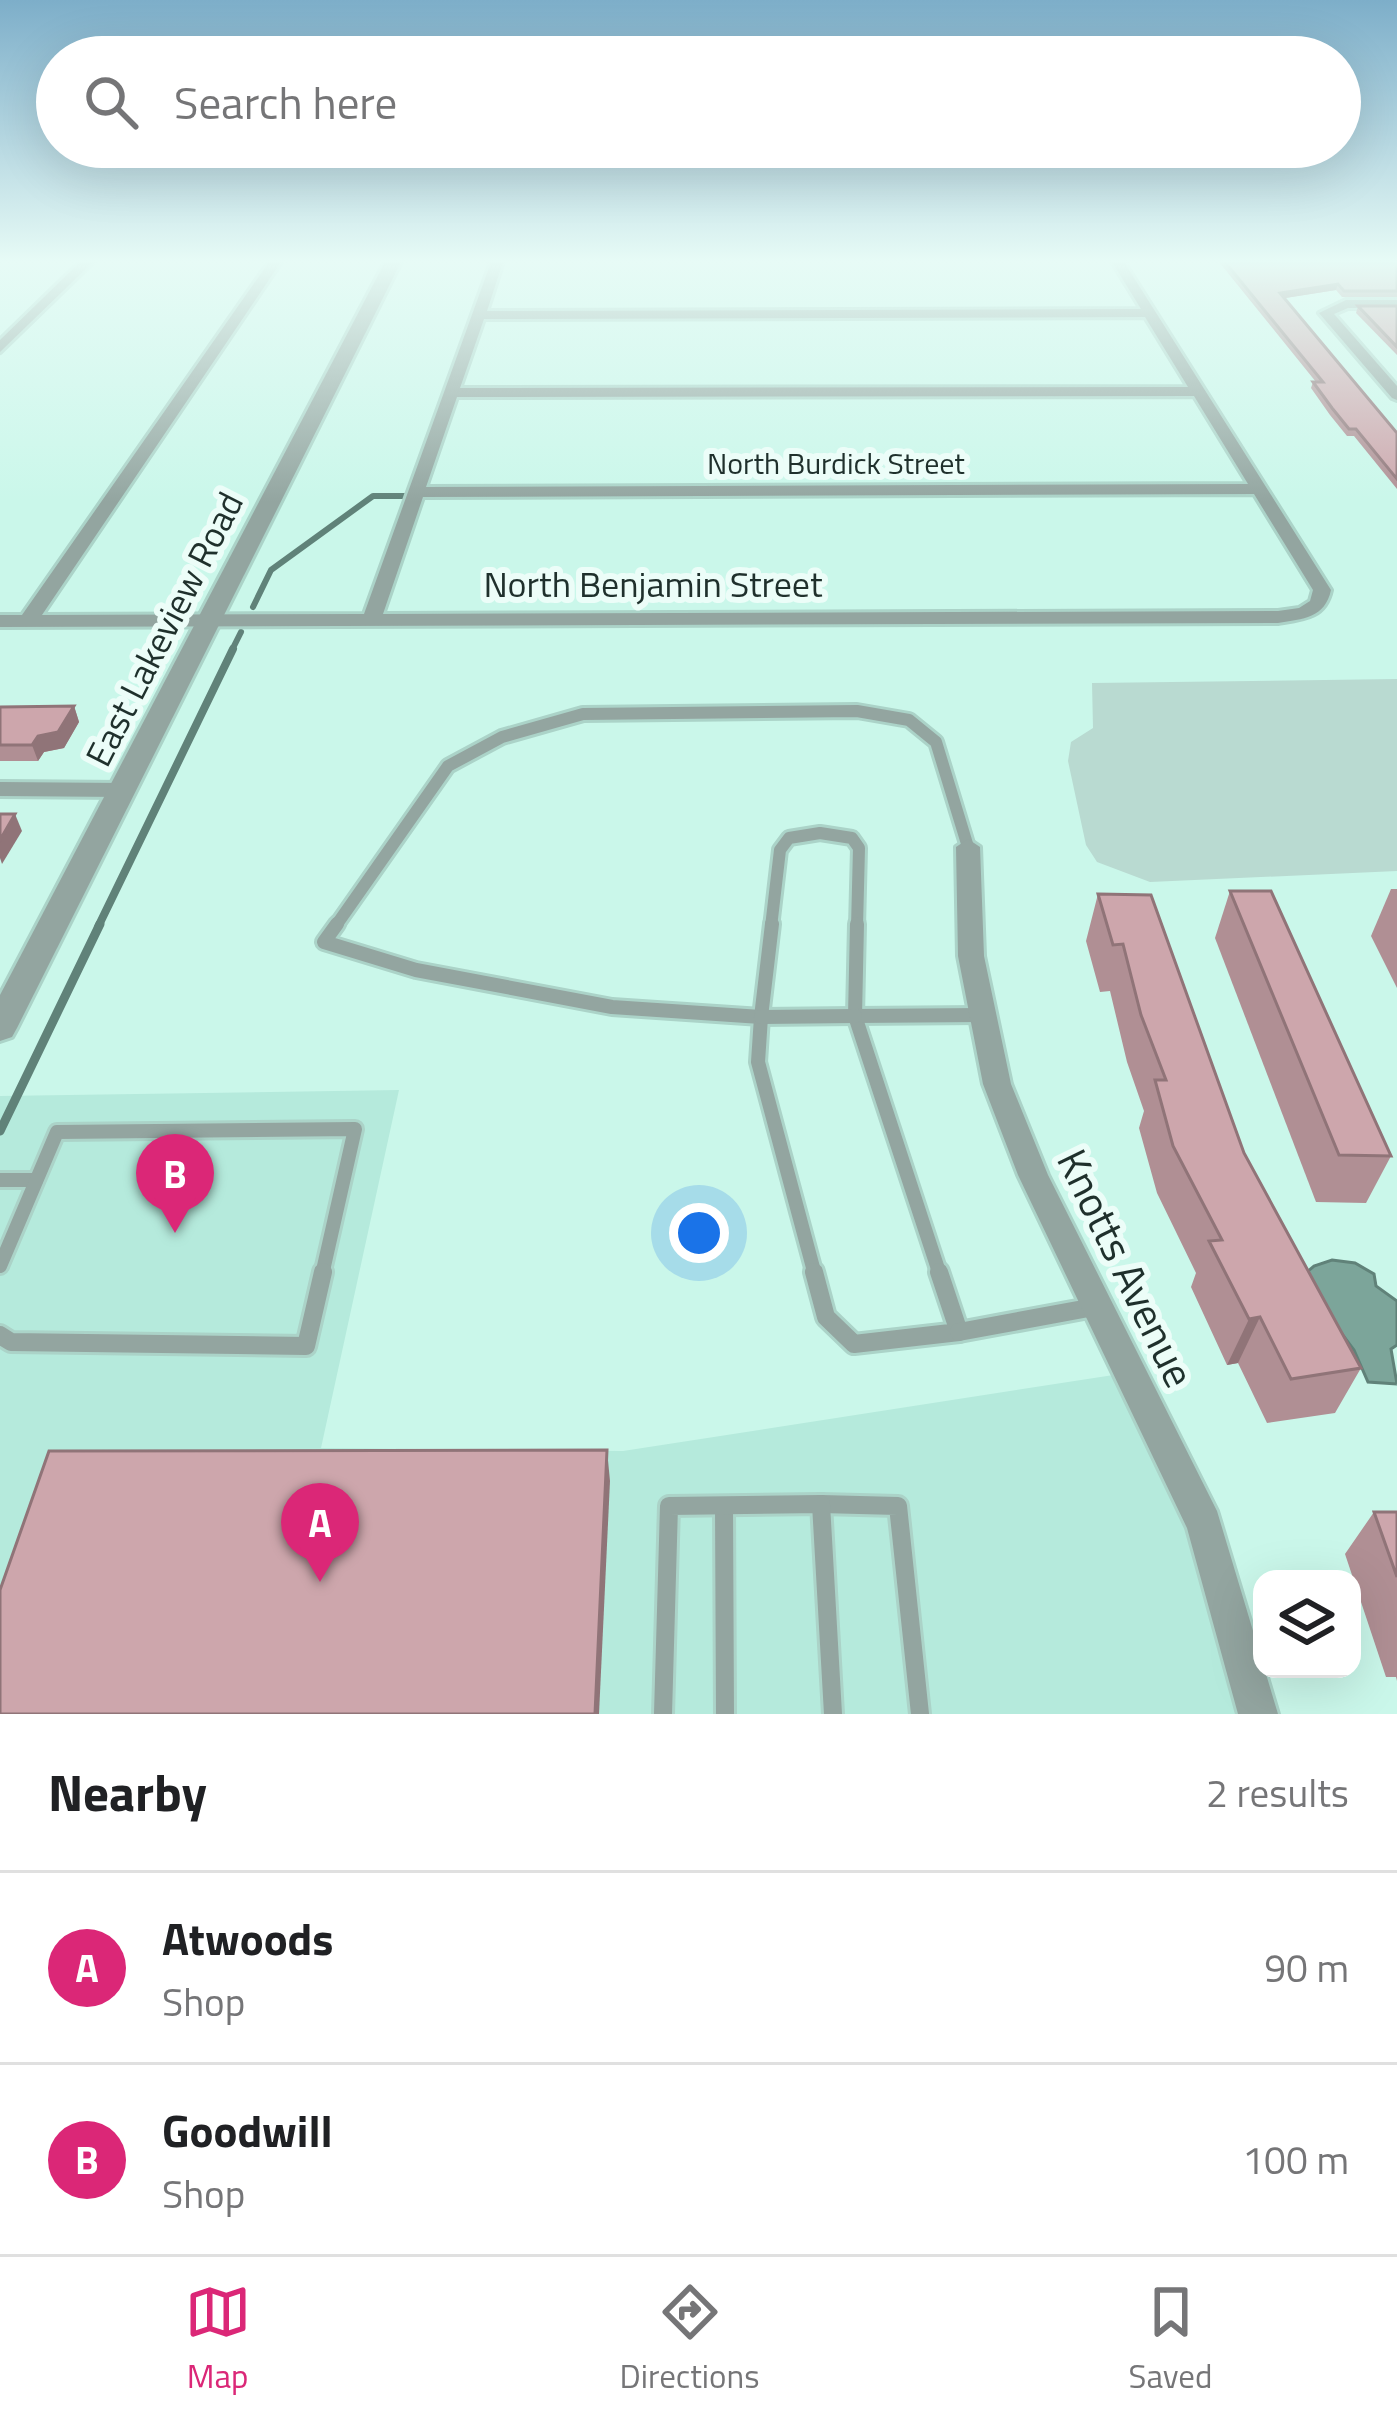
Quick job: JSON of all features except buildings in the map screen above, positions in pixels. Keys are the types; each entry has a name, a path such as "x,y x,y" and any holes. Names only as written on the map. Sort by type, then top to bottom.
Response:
{"street":[{"path":"28,621 220,342"},
{"name":"East Lakeview Road","path":"0,1026 352,342"},
{"path":"372,618 469,342"},
{"path":"1167,342 1256,489"},
{"path":"1350,342 1397,395"},
{"path":"1378,373 1397,373"},
{"path":"451,393 1197,391"},
{"name":"North Benjamin Street","path":"0,621 1278,617 1305,613 1319,603 1322,590 1256,489"},
{"name":"North Burdick Street","path":"416,492 1256,489"},
{"path":"0,789 122,790"},
{"name":"Knotts Avenue","path":"968,847 971,956 997,1084 1033,1175 1204,1524 1258,1714"}],"lane":[{"path":"968,847 936,742 909,720 857,711 583,714 502,737 448,766 324,942 416,970 612,1007 761,1018 981,1015"},
{"path":"959,1332 854,1014 861,856 852,838 820,833 789,838 781,850 758,1062 826,1317 854,1344 959,1332 1097,1306"},
{"path":"0,1267 57,1132 355,1129 306,1346 11,1342 0,1335"},
{"path":"0,1180 36,1180"},
{"path":"821,1504 832,1714"},
{"path":"663,1714 669,1505 821,1504 898,1505 920,1714"},
{"path":"724,1506 725,1714"}],"shaded area":[{"path":"1397,679 1397,871 1150,882 1097,862 1086,845 1068,761 1071,742 1093,728 1092,683"},
{"path":"399,1090 321,1448 623,1451 1120,1374 1197,1526 1253,1714 0,1714 0,1096"},
{"path":"1332,1260 1355,1263 1374,1274 1376,1286 1397,1301 1397,1345 1391,1349 1397,1384 1368,1382 1354,1350 1300,1278"}],"waterway":[{"path":"253,607 271,570 373,496 413,496"},
{"path":"231,652 241,632"},
{"path":"98,927 233,649"},
{"path":"0,1131 100,924"}],"place":[{"name":"Goodwill","path":"175,1233"},
{"name":"Atwoods","path":"320,1582"}]}
